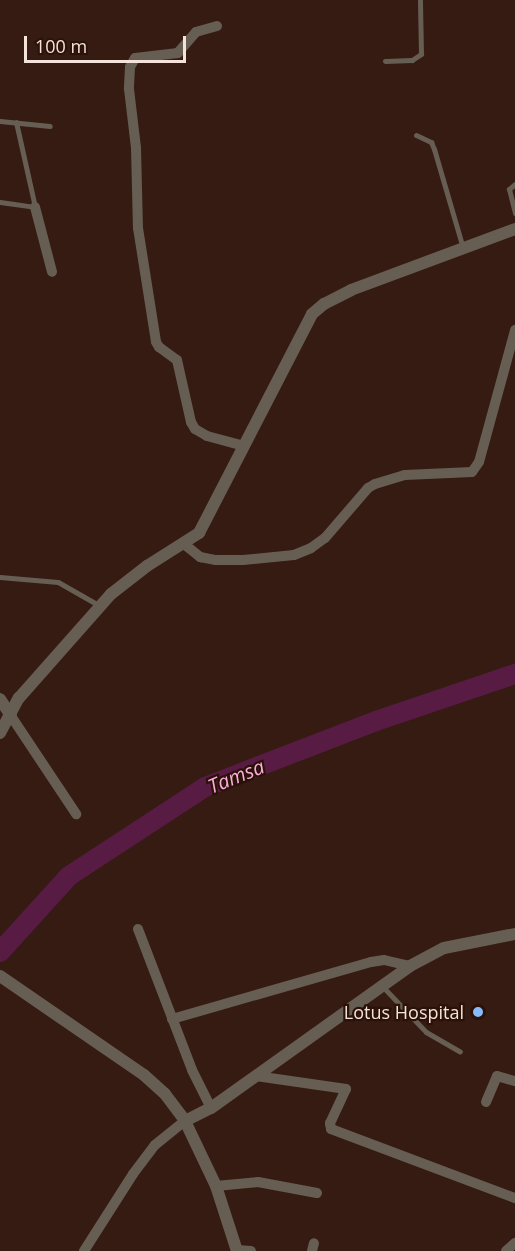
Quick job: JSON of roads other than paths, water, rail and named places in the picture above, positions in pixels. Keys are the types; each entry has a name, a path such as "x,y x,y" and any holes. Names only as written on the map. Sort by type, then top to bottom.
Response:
{"street":[{"path":"217,26 196,32 178,52 135,58 130,67 129,89 136,148 137,216 156,342 159,347 177,360 191,422 195,429 207,436 244,446"},
{"path":"35,207 52,272"},
{"path":"0,733 19,698 100,606 147,566 184,544 198,532 312,314 324,304 351,290 515,229"},
{"path":"184,544 200,556 215,560 294,555 311,548 325,538 375,484 392,478 417,474 472,472 479,462 515,330"},
{"path":"0,699 76,814"},
{"path":"138,929 200,1089 211,1108"},
{"path":"84,1251 133,1174 155,1146 184,1121 211,1108 410,966 444,948 515,933"},
{"path":"172,1019 371,962 384,960 410,966"},
{"path":"2,978 144,1075 165,1094 184,1121 216,1186 237,1251 251,1251"},
{"path":"256,1076 346,1089 330,1123 331,1129 515,1198"},
{"path":"486,1102 497,1076 515,1081"},
{"path":"216,1186 258,1182 317,1193"},
{"path":"506,1251 515,1244"}],"lane":[{"path":"385,61 412,60 421,54 420,0"},
{"path":"0,121 50,126"},
{"path":"0,202 35,207 16,122"},
{"path":"416,135 431,141 463,248"},
{"path":"515,184 509,189 515,213"},
{"path":"0,577 58,582 100,606"},
{"path":"383,987 426,1032 460,1052"}],"waterway":[{"name":"Tamsa","path":"0,952 69,876 205,787 376,721 515,674"}],"place":[{"name":"Lotus Hospital","path":"478,1012"}]}
